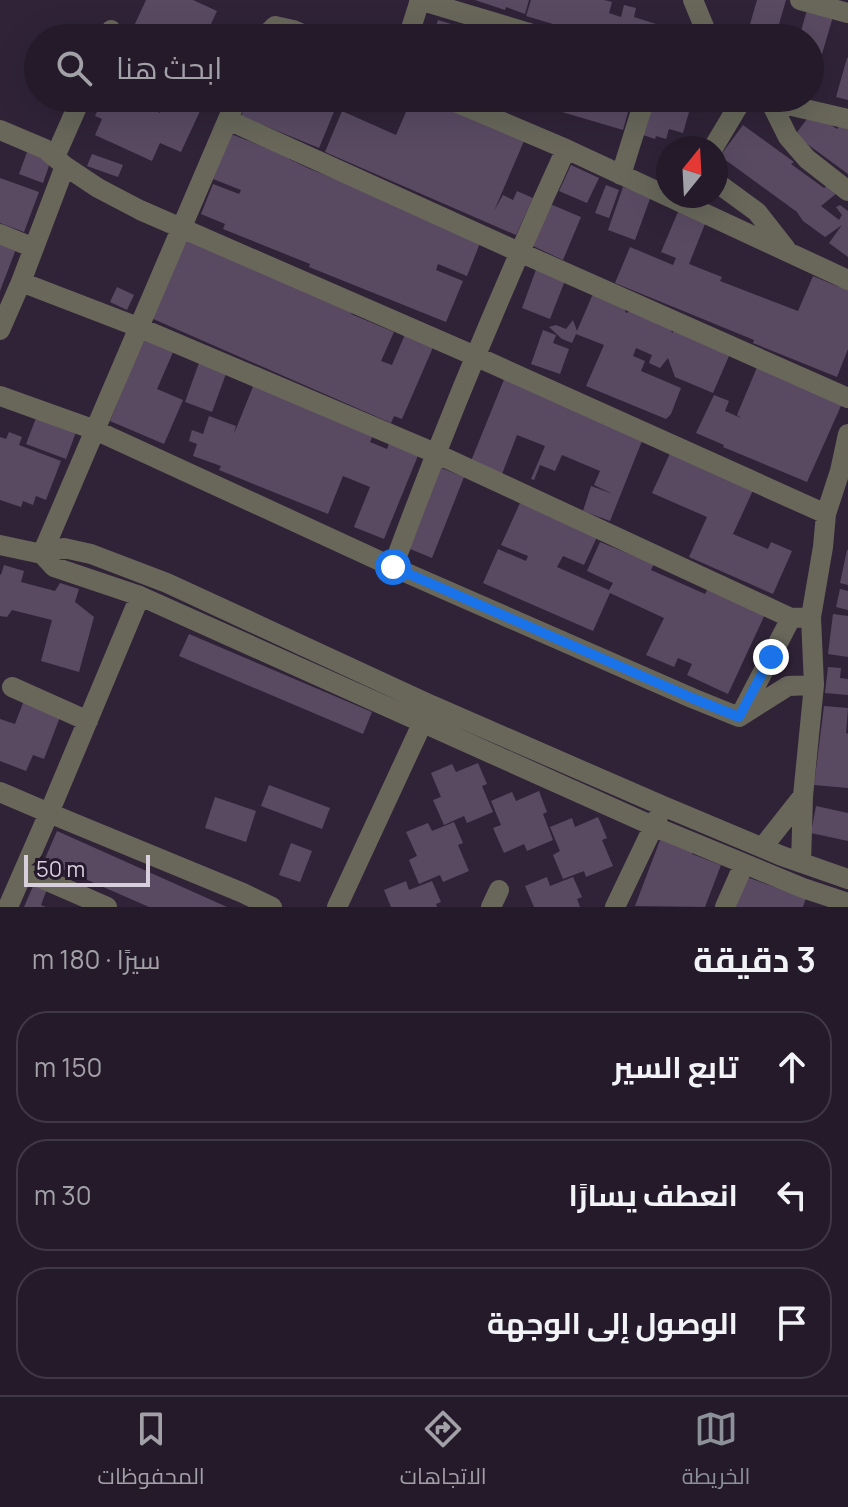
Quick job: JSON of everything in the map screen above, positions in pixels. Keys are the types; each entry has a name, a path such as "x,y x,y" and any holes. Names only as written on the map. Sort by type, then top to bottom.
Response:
{"street":[{"path":"412,24 420,0 500,24"},
{"path":"693,0 703,24"},
{"path":"800,0 848,13"},
{"path":"0,330 34,248 76,112"},
{"path":"42,554 231,112"},
{"path":"479,112 656,189"},
{"path":"621,175 641,112"},
{"path":"720,136 735,112"},
{"path":"772,112 807,159 848,191"},
{"path":"818,112 848,119"},
{"path":"228,120 848,398"},
{"path":"0,130 45,149 98,188 180,228 826,514"},
{"path":"393,567 475,356 566,149"},
{"path":"728,191 757,212 789,252"},
{"path":"700,208 848,280"},
{"path":"0,234 34,248"},
{"path":"21,282 138,327 435,453 801,618"},
{"path":"0,396 95,430 393,567 739,717"},
{"path":"739,717 801,618 823,547 826,514 848,434"},
{"path":"0,545 42,554 64,548 91,554 167,583 427,713 653,826 838,903 846,877 762,848 663,806 427,713 140,596 54,567 42,554"},
{"path":"8,907 140,596"},
{"path":"801,618 814,685 803,796 801,863"},
{"path":"739,717 788,686 814,685"},
{"path":"12,687 88,721"},
{"path":"337,907 427,713"},
{"path":"0,792 240,900 272,907"},
{"path":"762,848 803,796"},
{"path":"615,907 663,806"},
{"path":"725,907 744,864"},
{"path":"27,872 107,907"}],"building":[{"path":"146,0 193,0 217,11 211,24 135,24"},
{"path":"475,0 529,0 525,14"},
{"path":"531,0 604,0 612,2 609,13 621,17 624,5 636,8 634,17 656,24 553,24 526,16"},
{"path":"757,0 786,0 779,24 750,24"},
{"path":"809,3 835,10 824,47 824,24 803,24"},
{"path":"848,58 848,100 836,97"},
{"path":"97,112 200,112 181,152 160,143 152,161 95,135 102,119 95,116"},
{"path":"243,112 334,112 319,148 241,116"},
{"path":"342,112 396,135 406,112 457,112 524,141 494,211 503,195 513,200 517,191 533,198 516,235 325,152"},
{"path":"562,112 628,112 623,130"},
{"path":"650,112 689,112 683,133 669,129 667,136 656,136 655,139 643,135"},
{"path":"812,112 837,129 843,121 848,124 848,174 795,135"},
{"path":"743,125 824,188 827,186 837,193 821,206 839,220 842,215 836,207 840,205 848,211 848,257 829,243 842,225 825,237 803,221 797,212 728,162 728,145"},
{"path":"231,134 482,238 467,276 438,264 436,270 463,281 446,322 309,267 310,264 223,229 225,224 201,214 213,184 239,194 241,190 213,179"},
{"path":"27,152 51,160 43,183 19,174"},
{"path":"92,154 123,165 118,177 87,166"},
{"path":"571,165 599,178 587,203 559,191"},
{"path":"0,178 39,192 24,232 0,223"},
{"path":"606,185 619,190 609,218 595,213"},
{"path":"623,187 651,196 635,240 608,230"},
{"path":"550,204 581,217 563,260 533,246"},
{"path":"680,208 682,208 707,219 689,264 722,277 720,281 798,311 813,276 839,287 841,283 848,286 848,349 837,377 615,283 630,247 673,265 676,258 661,252"},
{"path":"188,234 354,308 351,314 394,332 381,361 392,365 406,332 434,345 402,419 394,416 391,423 151,318"},
{"path":"0,243 16,249 0,291"},
{"path":"537,267 566,278 550,319 522,308"},
{"path":"117,287 134,295 127,310 110,302"},
{"path":"595,289 621,300 626,313 636,309 669,323 672,333 678,326 732,349 713,393 675,377 668,358 660,368 649,363 652,355 636,348 633,356 645,361 641,371 681,388 666,419 586,386 604,345 576,334 572,343 562,339 549,327 556,325 566,329 573,320 577,331"},
{"path":"543,330 556,335 553,343 569,349 560,374 531,364"},
{"path":"144,338 174,350 157,389 183,400 164,444 110,421"},
{"path":"200,360 227,371 212,412 185,402"},
{"path":"758,365 844,399 807,482 696,433 714,395 729,401 725,411 741,418 737,415"},
{"path":"505,377 644,436 610,521 583,511 591,486 613,494 594,485 600,471 562,455 555,471 540,465 534,480 531,479 545,446 517,435 502,474 471,461"},
{"path":"254,384 374,433 370,442 387,449 390,441 419,453 384,539 354,527 370,487 343,476 328,514 219,470 221,466 193,456 197,444 189,441 192,430 203,434 209,416 236,426 234,434"},
{"path":"36,418 76,432 66,459 26,444"},
{"path":"9,432 22,437 19,445 61,461 46,500 36,496 33,505 23,501 21,507 0,500 0,437 6,439"},
{"path":"672,449 755,486 733,534 768,549 771,542 792,551 773,594 689,557 707,517 652,493"},
{"path":"434,465 464,477 432,558 403,546"},
{"path":"520,503 597,537 584,565 563,556 557,567 609,590 613,583 587,571 600,542 654,564 651,570 705,594 710,584 767,610 728,694 687,675 692,664 678,658 674,667 646,655 664,618 610,593 593,631 483,583 498,549 526,561 528,556 501,545"},
{"path":"848,550 848,585 840,583"},
{"path":"4,565 24,571 21,582 55,591 60,583 79,589 75,602 94,617 79,672 41,661 52,620 12,610 7,617 0,616 0,574"},
{"path":"840,589 848,591 848,610 836,607"},
{"path":"833,614 848,616 848,657 828,654"},
{"path":"189,634 372,712 363,734 179,656"},
{"path":"828,667 841,668 840,678 848,679 848,695 825,693"},
{"path":"26,695 63,709 44,759 33,755 26,771 0,761 0,719 15,724"},
{"path":"824,706 848,708 848,788 814,785"},
{"path":"478,763 487,784 482,786 493,812 467,823 464,816 444,825 433,800 441,797 431,773 452,764 456,772"},
{"path":"269,785 330,808 322,829 261,806"},
{"path":"539,791 547,812 543,814 553,840 527,851 524,844 504,853 493,828 501,825 491,801 512,792 516,801"},
{"path":"215,797 256,811 246,842 205,828"},
{"path":"816,806 848,813 848,841 811,833"},
{"path":"598,817 607,838 602,840 613,866 586,877 584,871 563,879 553,855 560,851 550,827 572,818 575,827"},
{"path":"454,822 463,843 458,845 469,871 443,882 440,875 419,884 409,860 417,856 406,832 428,823 432,831"},
{"path":"57,831 227,907 149,907 44,861"},
{"path":"662,835 694,848 692,854 721,865 705,907 635,906"},
{"path":"291,843 312,851 300,882 279,875"},
{"path":"741,875 806,898 803,907 729,907"},
{"path":"547,877 550,886 573,877 582,897 577,899 580,907 534,907 525,886"},
{"path":"406,881 409,890 432,881 441,902 436,904 437,907 391,907 384,890"},
{"path":"34,884 47,889 41,905 46,907 24,907"}],"route":[{"path":"393,567 739,717 771,657"}]}
